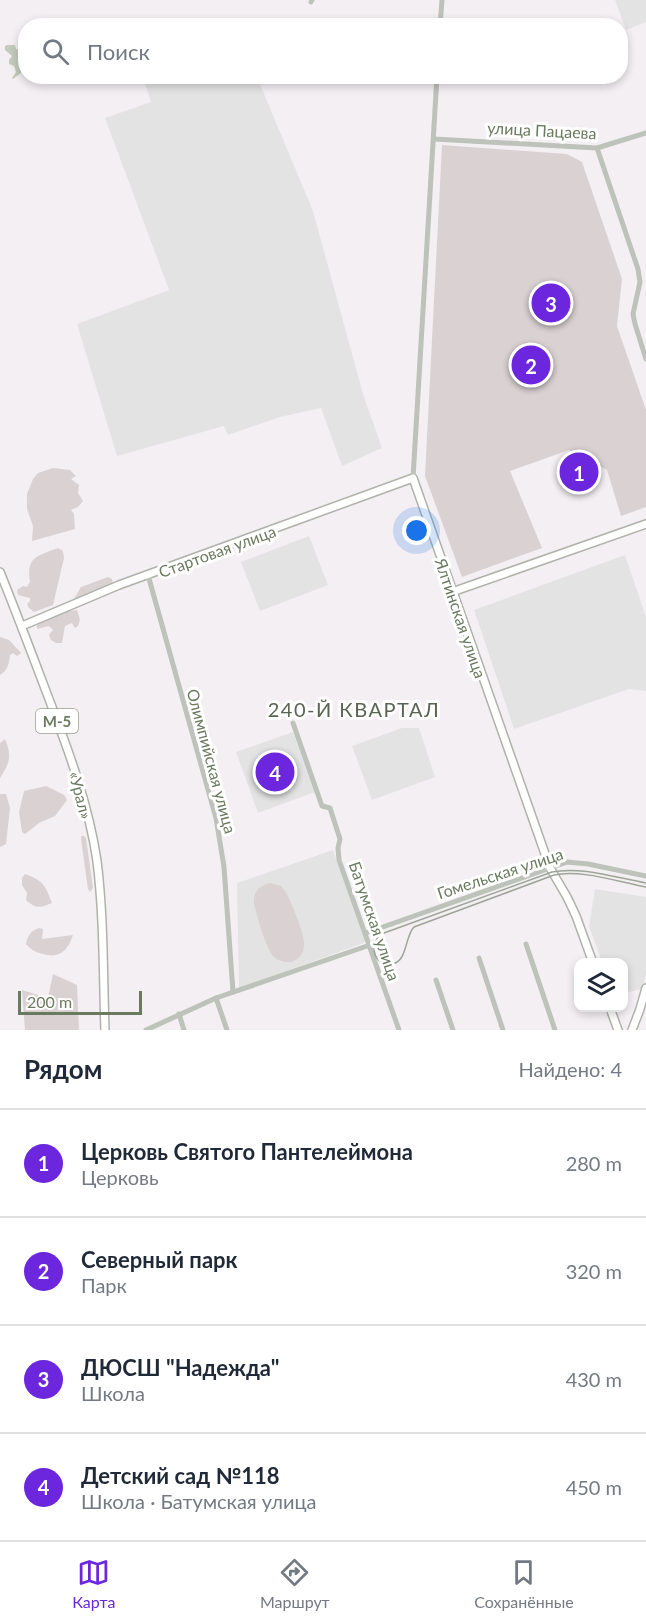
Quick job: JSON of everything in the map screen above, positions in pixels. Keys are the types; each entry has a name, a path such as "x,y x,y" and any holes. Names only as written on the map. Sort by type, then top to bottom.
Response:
{"main road":[{"name":"Стартовая улица","path":"22,626 148,575 413,478"},
{"name":"Ялтинская улица","path":"413,478 550,868 576,916 591,958"},
{"path":"452,592 646,524"},
{"name":"«Урал»","path":"0,572 65,740 87,817 96,861 100,906 105,1030"},
{"path":"632,1030 646,988"},
{"path":"611,1012 618,1030"}],"street":[{"path":"441,18 442,0"},
{"name":"Ялтинская улица","path":"413,478 437,84"},
{"name":"улица Пацаева","path":"434,139 597,148 646,133"},
{"path":"597,148 638,269 640,282 633,314 636,331 646,359"},
{"name":"Олимпийская улица","path":"148,575 216,818 224,867 233,992"},
{"name":"Батумская улица","path":"293,723 322,806 330,808 335,821 340,839 339,860 399,1030"},
{"name":"Гомельская улица","path":"366,933 567,862 646,876"},
{"path":"526,944 555,1030"},
{"path":"146,1030 216,998 370,945"},
{"path":"479,958 503,1030"},
{"path":"436,980 453,1030"},
{"path":"216,998 227,1030"},
{"path":"179,1014 184,1030"}],"shaded area":[{"path":"615,0 646,0 646,22 628,29 628,18 622,18"},
{"path":"15,45 18,50 18,75 13,79 16,72 14,66 9,64 12,56 5,50 5,46"},
{"path":"145,84 260,84 313,211 363,394 382,448 342,466 321,408 280,417 228,435 224,426 117,456 77,324 169,290 105,118 151,102"},
{"path":"442,145 567,154 582,162 622,279 617,326 646,410 646,507 621,516 607,470 569,450 510,471 542,548 462,577 425,476"},
{"path":"53,468 70,470 76,476 71,479 79,485 78,493 83,501 71,510 74,514 75,529 32,541 33,526 27,509 27,494 38,473"},
{"path":"309,536 328,585 260,611 241,562"},
{"path":"58,548 63,551 64,558 53,605 34,612 27,604 30,598 18,595 17,590 23,586 27,587 30,582 32,562 44,553"},
{"path":"625,555 646,617 646,691 629,689 514,729 474,610"},
{"path":"108,577 112,579 113,584 74,599 81,587"},
{"path":"77,610 80,620 78,626 75,628 72,623 65,626 62,643 51,640 49,635 53,630 49,626 37,629 37,624 59,613"},
{"path":"0,637 9,640 21,653 17,656 13,653 10,655 8,666 0,675"},
{"path":"402,728 419,728 435,777 372,800 352,746"},
{"path":"293,732 315,792 258,813 236,752"},
{"path":"5,739 9,759 0,778 0,743"},
{"path":"46,786 64,795 67,800 55,816 39,823 25,834 22,832 19,812 24,791"},
{"path":"0,794 6,794 10,808 6,844 0,847"},
{"path":"81,836 84,836 93,888 90,892 81,839"},
{"path":"333,850 365,940 364,943 239,988 237,883"},
{"path":"25,874 43,884 52,903 38,907 26,900 27,893 22,885 22,878"},
{"path":"271,883 281,886 286,892 304,940 303,951 299,958 291,962 280,961 271,953 254,904 258,890 263,885"},
{"path":"595,889 646,897 646,972 643,989 628,992 628,958 601,958 589,926"},
{"path":"39,928 43,929 42,939 73,935 66,949 59,954 49,955 35,952 26,944 30,934"},
{"path":"53,974 77,985 79,1030 25,1030 22,990 48,998"}],"tram line":[{"path":"646,883 575,870 552,872 384,933 376,941 374,951 383,963 395,963 403,955 414,927 554,875 587,875 646,887"}],"place":[{"name":"ДЮСШ \"Надежда\"","path":"551,303"},
{"name":"Северный парк","path":"531,365"},
{"name":"Церковь Святого Пантелеймона","path":"579,472"},
{"name":"Детский сад №118","path":"275,772"}],"district":[{"name":"240-Й КВАРТАЛ","path":"354,709"}]}
